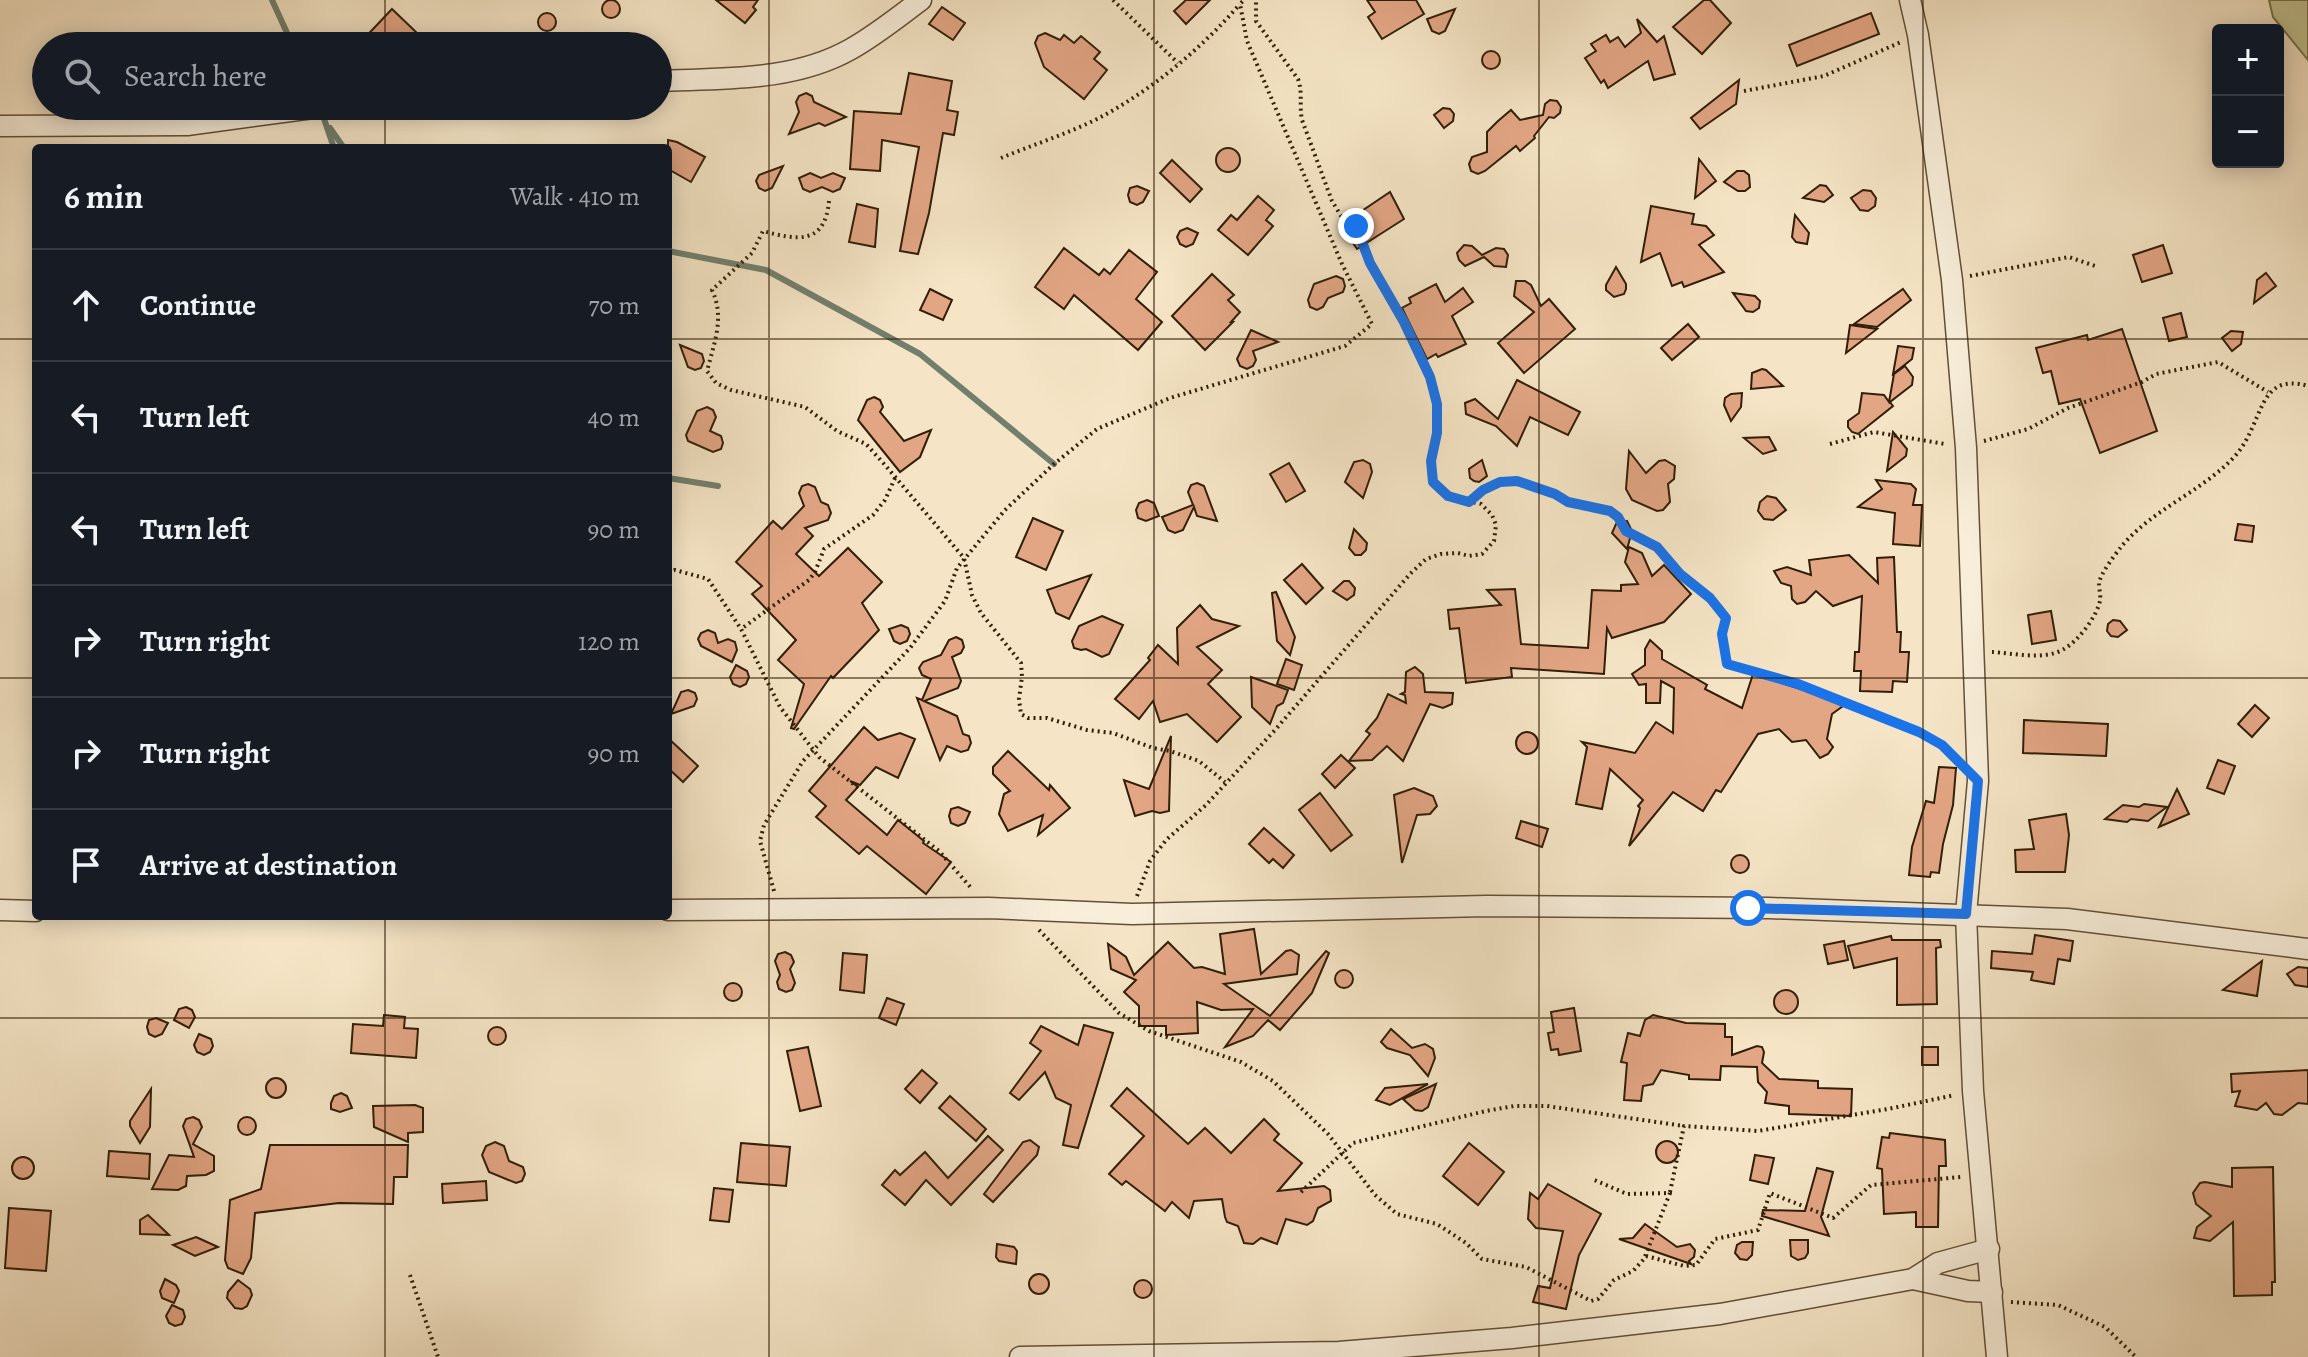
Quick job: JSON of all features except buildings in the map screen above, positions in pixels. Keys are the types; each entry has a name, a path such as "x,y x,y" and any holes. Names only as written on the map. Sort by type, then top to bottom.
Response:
{"street":[{"path":"672,80 789,72 819,63 870,38 921,0"},
{"path":"1910,0 1918,35 1952,280 1966,448 1978,781 1966,914 1973,1091 1997,1357"},
{"path":"0,126 187,125 224,120"},
{"path":"672,910 989,908 1132,914 1500,906 1769,908 2067,919 2308,949"},
{"path":"0,910 32,911"},
{"path":"1020,1357 1339,1352 1496,1339 1720,1314 1913,1279 1938,1263 1989,1249"},
{"path":"1913,1279 1992,1296"}],"path":[{"path":"1113,0 1178,63"},
{"path":"1132,914 1150,861 1166,840 1206,805 1426,559 1441,554 1482,554 1494,541 1496,525 1492,515 1481,504 1448,496 1433,482 1431,461 1437,433 1437,404 1425,361 1370,263 1356,226 1343,219 1332,201 1302,120 1299,107 1302,88 1256,21 1256,0"},
{"path":"1001,158 1097,118 1154,82 1214,35 1242,2"},
{"path":"779,909 760,841 764,825 803,761 910,648 945,601 957,568 1005,510 1097,429 1170,398 1345,346 1372,324 1342,264 1247,41 1242,2"},
{"path":"1744,91 1824,76 1918,35"},
{"path":"829,201 828,215 808,237 798,239 763,231 752,253 712,290 718,302 719,324 707,371 716,383 731,390 805,407 837,431 866,444 964,558 972,595 981,613 1021,663 1021,714 1028,718 1047,718 1087,730 1113,733 1170,751 1199,761 1226,783"},
{"path":"1952,280 2069,257 2098,267"},
{"path":"1830,444 1874,432 1966,448 2028,429 2068,408 2142,382 2156,374 2218,362 2268,392"},
{"path":"1974,651 2049,655 2065,649 2094,616 2101,600 2099,581 2120,548 2136,531 2236,455 2249,438 2268,392 2277,385 2292,381 2308,386"},
{"path":"741,629 809,580 824,549 867,521 885,500 896,478"},
{"path":"1469,502 1483,490 1500,482 1517,481 1555,494 1568,502 1610,511 1618,517 1626,531 1657,547 1680,574 1720,609 1726,618 1722,634 1727,664 1798,684 1919,732 1942,745 1978,781"},
{"path":"672,571 708,579 741,629 780,707 819,757 939,851 989,908"},
{"path":"1018,909 1119,1013 1149,1031 1241,1062 1273,1081 1318,1124 1375,1195 1397,1214 1437,1224 1466,1243 1482,1259 1526,1267 1591,1301 1598,1299 1614,1280 1633,1271 1645,1255 1670,1193 1684,1126"},
{"path":"1301,1192 1353,1143 1514,1106 1547,1106 1684,1126 1758,1131 1973,1091"},
{"path":"1645,1255 1684,1266 1696,1265 1715,1239 1758,1230 1770,1193 1833,1218 1871,1185 1980,1175"},
{"path":"1592,1179 1627,1194 1670,1193"},
{"path":"410,1275 438,1357"},
{"path":"1992,1296 2040,1305 2058,1305 2105,1327 2136,1357"}],"green space":[{"path":"2269,0 2308,0 2308,60 2284,31 2284,24 2279,24 2273,17"}],"waterway":[{"path":"272,0 287,32"},
{"path":"324,120 333,144"},
{"path":"330,128 341,144"},
{"path":"672,252 766,270 920,354 1054,464"},
{"path":"672,479 718,486"}],"route":[{"path":"1356,226 1385,293 1425,361 1437,404 1437,433 1431,461 1433,482 1448,496 1469,502 1483,490 1500,482 1517,481 1555,494 1568,502 1610,511 1618,517 1626,531 1657,547 1680,574 1720,609 1726,618 1722,634 1727,664 1798,684 1919,732 1942,745 1978,781 1966,914 1748,908"}]}
